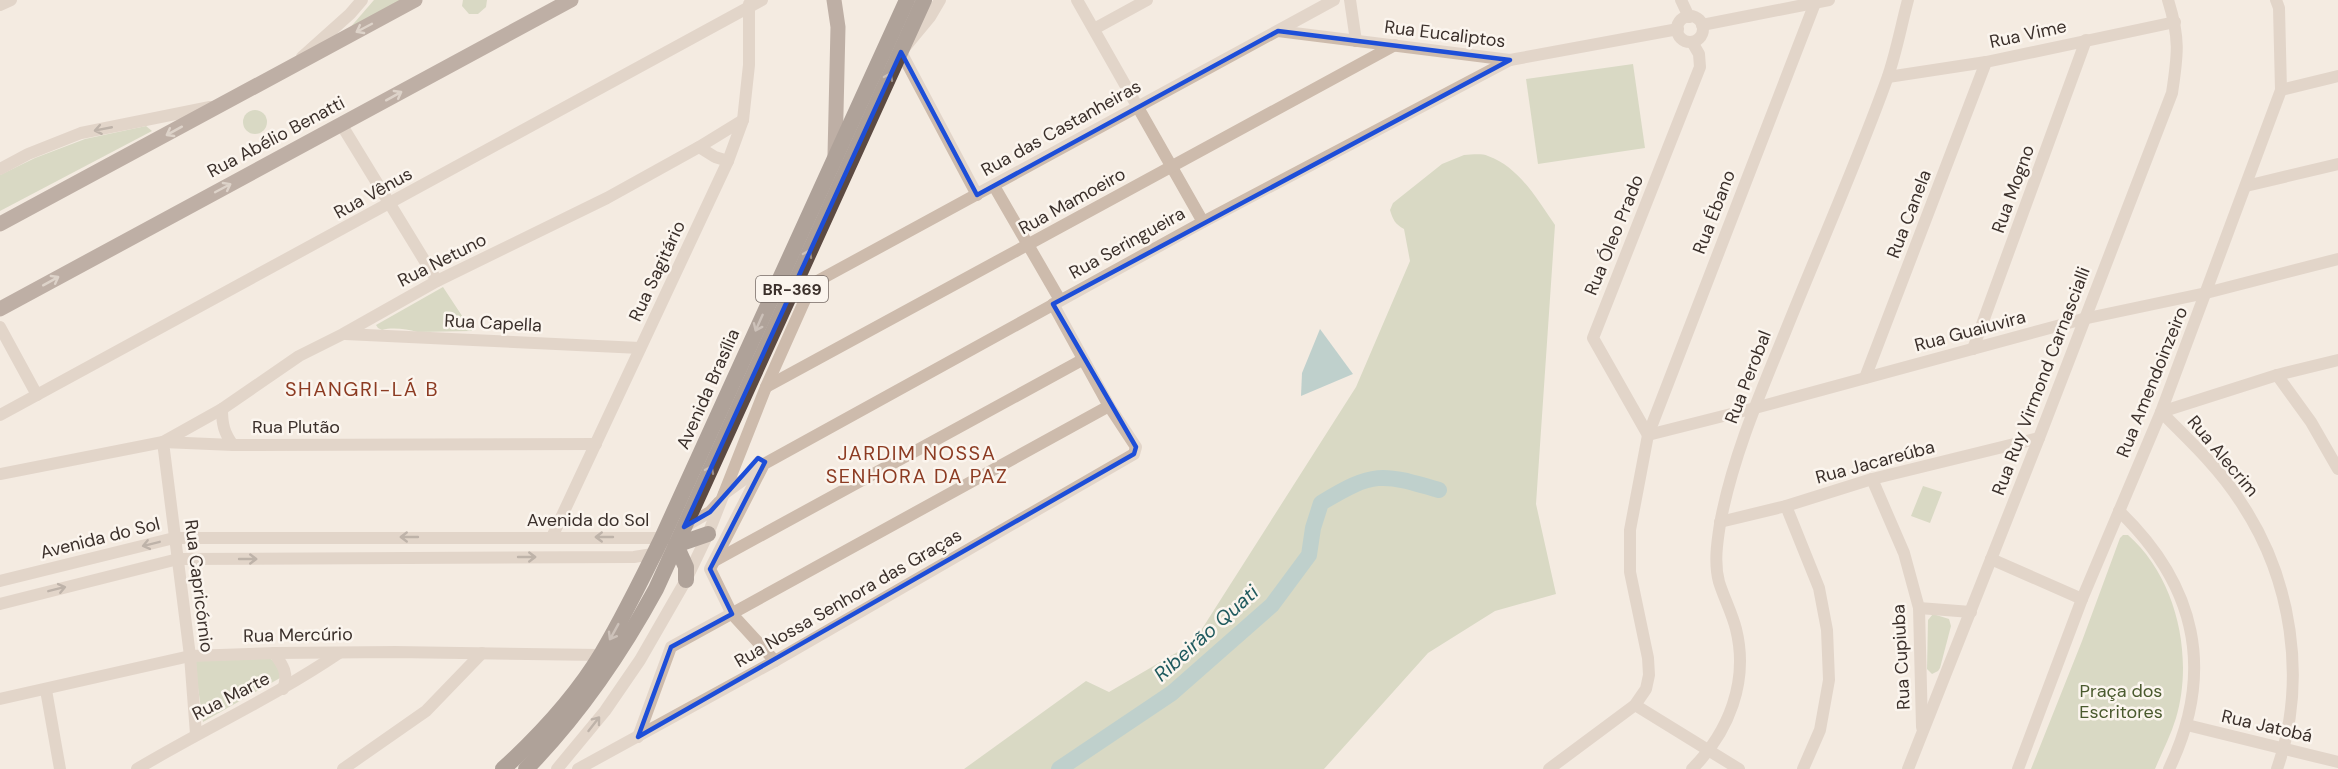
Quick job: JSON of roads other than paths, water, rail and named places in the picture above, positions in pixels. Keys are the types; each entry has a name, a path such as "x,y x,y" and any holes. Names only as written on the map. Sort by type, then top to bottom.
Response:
{"highway":[{"name":"Avenida Brasília","path":"526,769 578,711 618,656 656,589 669,542 835,155 907,0"},
{"name":"Avenida Brasília","path":"503,769 554,716 601,655 653,556 684,527 924,0"},
{"path":"686,580 686,567 669,542 708,534"}],"main road":[{"path":"0,224 415,0"},
{"name":"Rua Abélio Benatti","path":"0,309 571,0"},
{"path":"834,0 838,27 835,155"}],"street":[{"path":"0,5 11,0"},
{"path":"289,68 350,14 362,0"},
{"name":"Rua Vênus","path":"0,415 390,204 748,5 762,0"},
{"path":"940,0 930,17 901,52 977,195"},
{"path":"1077,0 1203,222"},
{"path":"1094,29 1147,0"},
{"name":"Rua das Castanheiras","path":"766,387 808,290 818,281 1334,0"},
{"path":"1350,0 1356,41"},
{"path":"1681,0 1689,17"},
{"path":"1702,25 1829,0"},
{"name":"Rua Perobal","path":"1692,769 1710,752 1731,711 1739,682 1741,654 1736,627 1719,581 1716,554 1720,522 1731,479 1755,408 1888,77 1908,0"},
{"name":"Rua Ruy Virmond Carnascialli","path":"1908,769 2172,93 2178,55 2175,22 2168,0"},
{"name":"Rua Amendoinzeiro","path":"2018,769 2082,599 2161,412 2281,90 2279,8 2276,0"},
{"name":"Rua Ébano","path":"1635,705 1646,689 1650,675 1642,621 1630,573 1630,530 1648,435 1815,3"},
{"name":"Rua Sagitário","path":"552,537 728,161 743,120 749,65 748,5"},
{"path":"1689,17 1697,18 1702,25 1702,34 1692,42 1682,39 1678,29 1679,23 1689,17"},
{"name":"Rua Vime","path":"1888,77 1986,62 2175,22"},
{"name":"Rua Eucaliptos","path":"1278,31 1510,60 1678,29"},
{"name":"Rua Mogno","path":"1973,349 2086,40"},
{"name":"Rua Óleo Prado","path":"1648,435 1593,338 1700,67 1699,54 1692,42"},
{"name":"Rua Mamoeiro","path":"766,387 1395,45"},
{"name":"Rua Seringueira","path":"684,527 710,512 724,496 764,464 1203,222 1510,60"},
{"name":"Rua Canela","path":"1865,378 1986,62"},
{"path":"2281,90 2338,76"},
{"path":"0,169 28,154 81,133 223,105"},
{"name":"Rua Netuno","path":"163,442 222,410 299,356 437,281 607,198 743,120"},
{"path":"341,124 437,281"},
{"path":"699,147 715,157 728,161"},
{"path":"2246,186 2338,164"},
{"path":"638,737 671,647 1108,406 1082,360 1057,302 1028,245 994,186"},
{"name":"Rua Guaiuvira","path":"1648,435 2083,319 2206,293 2338,259"},
{"path":"0,327 37,395"},
{"name":"Rua Capella","path":"343,334 640,348"},
{"path":"716,560 1082,360"},
{"path":"2161,412 2277,375 2338,360"},
{"path":"2277,375 2311,422 2338,469"},
{"path":"557,769 640,660 686,580 724,496 766,387"},
{"name":"Rua Nossa Senhora das Graças","path":"579,769 775,661 1134,454 1136,447 1108,406"},
{"path":"222,410 225,434 232,445"},
{"name":"Rua Alecrim","path":"2161,412 2209,461 2241,501 2262,540 2279,581 2290,630 2292,662 2291,703 2277,769"},
{"name":"Rua Jacareúba","path":"1720,522 1786,506 1872,479 2039,438"},
{"name":"Rua Plutão","path":"0,474 163,442 232,445 596,444"},
{"name":"Rua Capricórnio","path":"163,442 190,656 196,734"},
{"path":"764,464 710,569 732,614 775,661"},
{"name":"Rua Cupiuba","path":"1872,479 1898,537 1919,608 1922,733"},
{"path":"1786,506 1819,588 1827,630 1828,680 1820,730 1803,769"},
{"path":"2119,511 2142,533 2174,580 2192,640 2194,661 2192,699 2187,725 2169,769"},
{"path":"502,557 503,537"},
{"name":"Avenida do Sol","path":"0,581 174,538 552,537 669,542"},
{"name":"Avenida do Sol","path":"0,604 178,559 393,560 653,556"},
{"path":"1991,559 2082,599"},
{"path":"1919,608 1971,612"},
{"path":"274,652 285,672 286,680 283,689"},
{"name":"Rua Mercúrio","path":"0,699 190,656 274,652 601,655"},
{"name":"Rua Marte","path":"137,769 196,734 283,689 340,652"},
{"path":"343,769 426,711 482,653"},
{"path":"46,690 60,769"},
{"path":"1549,769 1635,705 1739,769"},
{"name":"Rua Jatobá","path":"2187,725 2338,762"}],"water":[{"path":"1320,329 1353,374 1301,396 1302,373"}],"waterway":[{"name":"Ribeirão Quati","path":"1059,769 1172,693 1272,605 1309,555 1313,528 1321,503 1354,485 1378,478 1404,480 1439,490"}],"district":[{"name":"SHANGRI-LÁ B","path":"362,389"},
{"name":"JARDIM NOSSA SENHORA DA PAZ","path":"917,464"}],"park label":[{"name":"Praça dos Escritores","path":"2121,701"}]}
